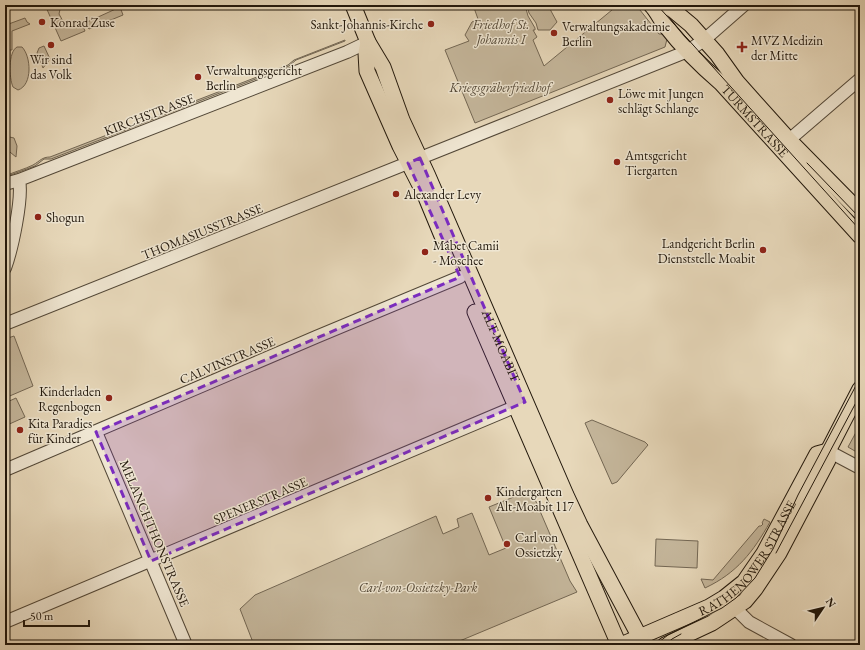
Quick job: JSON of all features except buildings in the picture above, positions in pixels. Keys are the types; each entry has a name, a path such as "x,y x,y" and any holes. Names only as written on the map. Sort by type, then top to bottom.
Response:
{"main road":[{"name":"ALT-MOABIT","path":"352,5 368,42 366,53 367,70 414,160 520,404 620,645"},
{"name":"TURMSTRASSE","path":"652,5 658,12 665,25 698,64 721,83 860,236"},
{"name":"TURMSTRASSE","path":"668,5 690,24 717,54 737,82 789,140 860,212"},
{"name":"ALT-MOABIT","path":"414,160 425,195 460,277 520,404 575,514 642,641"},
{"name":"RATHENOWER STRASSE","path":"665,645 712,623 745,601 756,590 779,553 828,460 828,451 860,389"},
{"name":"RATHENOWER STRASSE","path":"620,645 642,641 709,607 724,598 744,582 764,554 817,454 828,451"}],"street":[{"name":"THOMASIUSSTRASSE","path":"5,324 688,51 704,40 744,5"},
{"name":"KIRCHSTRASSE","path":"5,184 19,180 347,52 368,42"},
{"path":"789,140 860,79"},
{"path":"5,268 9,256 21,193 19,180"},
{"name":"CALVINSTRASSE","path":"5,470 460,277"},
{"name":"SPENERSTRASSE","path":"5,622 520,404"},
{"name":"MELANCHTHONSTRASSE","path":"96,432 152,561 186,645"},
{"path":"828,451 860,468"},
{"path":"735,608 749,622 791,645"}],"highlighted area":[{"path":"420,158 525,402 151,561 96,432 460,277 408,163"}],"green space":[{"path":"45,5 61,5 59,14 64,23 73,27 82,24 85,31 61,41"},
{"path":"473,5 525,5 528,16 535,28 535,30 533,30 537,37 533,40 544,66 618,5 636,5 659,34 662,34 667,39 665,47 475,123 445,50 469,41 465,35 472,22 478,19"},
{"path":"527,5 549,5 557,22 550,30 538,30 536,23 529,13"},
{"path":"120,7 123,15 89,29 85,23"},
{"path":"25,18 30,24 12,31 12,50 10,50 8,130 5,129 6,25"},
{"path":"345,40 296,60 289,66 51,159 44,159 35,166 5,177 33,165 43,158 50,157 288,65 294,60"},
{"path":"44,46 50,59 43,68 37,53 39,48"},
{"path":"17,47 22,47 25,51 29,63 26,82 23,87 18,90 13,87 10,72 12,54"},
{"path":"5,136 14,138 17,146 16,157 5,148"},
{"path":"14,336 33,386 5,398 5,339"},
{"path":"16,398 25,417 5,426 5,403"},
{"path":"592,420 645,442 648,445 617,482 612,484 585,423"},
{"path":"860,425 860,454 848,447"},
{"name":"Carl-von-Ossietzky-Park","path":"531,490 570,581 577,592 450,645 254,645 240,609 255,595 436,516 443,534 459,527 457,519 472,513 489,555 506,548 489,507"},
{"path":"764,519 770,522 757,543 743,561 726,576 705,588 701,579 713,580 759,526 763,524"},
{"path":"656,539 698,541 697,568 655,566"}],"tram line":[{"path":"657,5 860,230"},
{"path":"807,163 860,218"},
{"path":"655,645 668,635 722,608 736,598 755,578 773,549 798,495 860,378"},
{"path":"776,553 860,395"},
{"path":"665,645 681,634"}],"place":[{"name":"Konrad Zuse","path":"42,22"},
{"name":"Sankt-Johannis-Kirche","path":"431,24"},
{"name":"Verwaltungsakademie Berlin","path":"554,33"},
{"name":"Wir sind das Volk","path":"51,45"},
{"name":"MVZ Medizin der Mitte","path":"742,47"},
{"name":"Verwaltungsgericht Berlin","path":"198,77"},
{"name":"Löwe mit Jungen schlägt Schlange","path":"610,100"},
{"name":"Amtsgericht Tiergarten","path":"617,162"},
{"name":"Alexander Levy","path":"396,194"},
{"name":"Shogun","path":"38,217"},
{"name":"Landgericht Berlin Dienststelle Moabit","path":"763,250"},
{"name":"Mabet Camii - Moschee","path":"425,252"},
{"name":"Kinderladen Regenbogen","path":"109,398"},
{"name":"Kita Paradies für Kinder","path":"20,430"},
{"name":"Kindergarten Alt-Moabit 117","path":"488,498"},
{"name":"Carl von Ossietzky","path":"507,544"}],"park label":[{"name":"Friedhof St. Johannis I","path":"501,32"},
{"name":"Kriegsgräberfriedhof","path":"500,87"}]}
